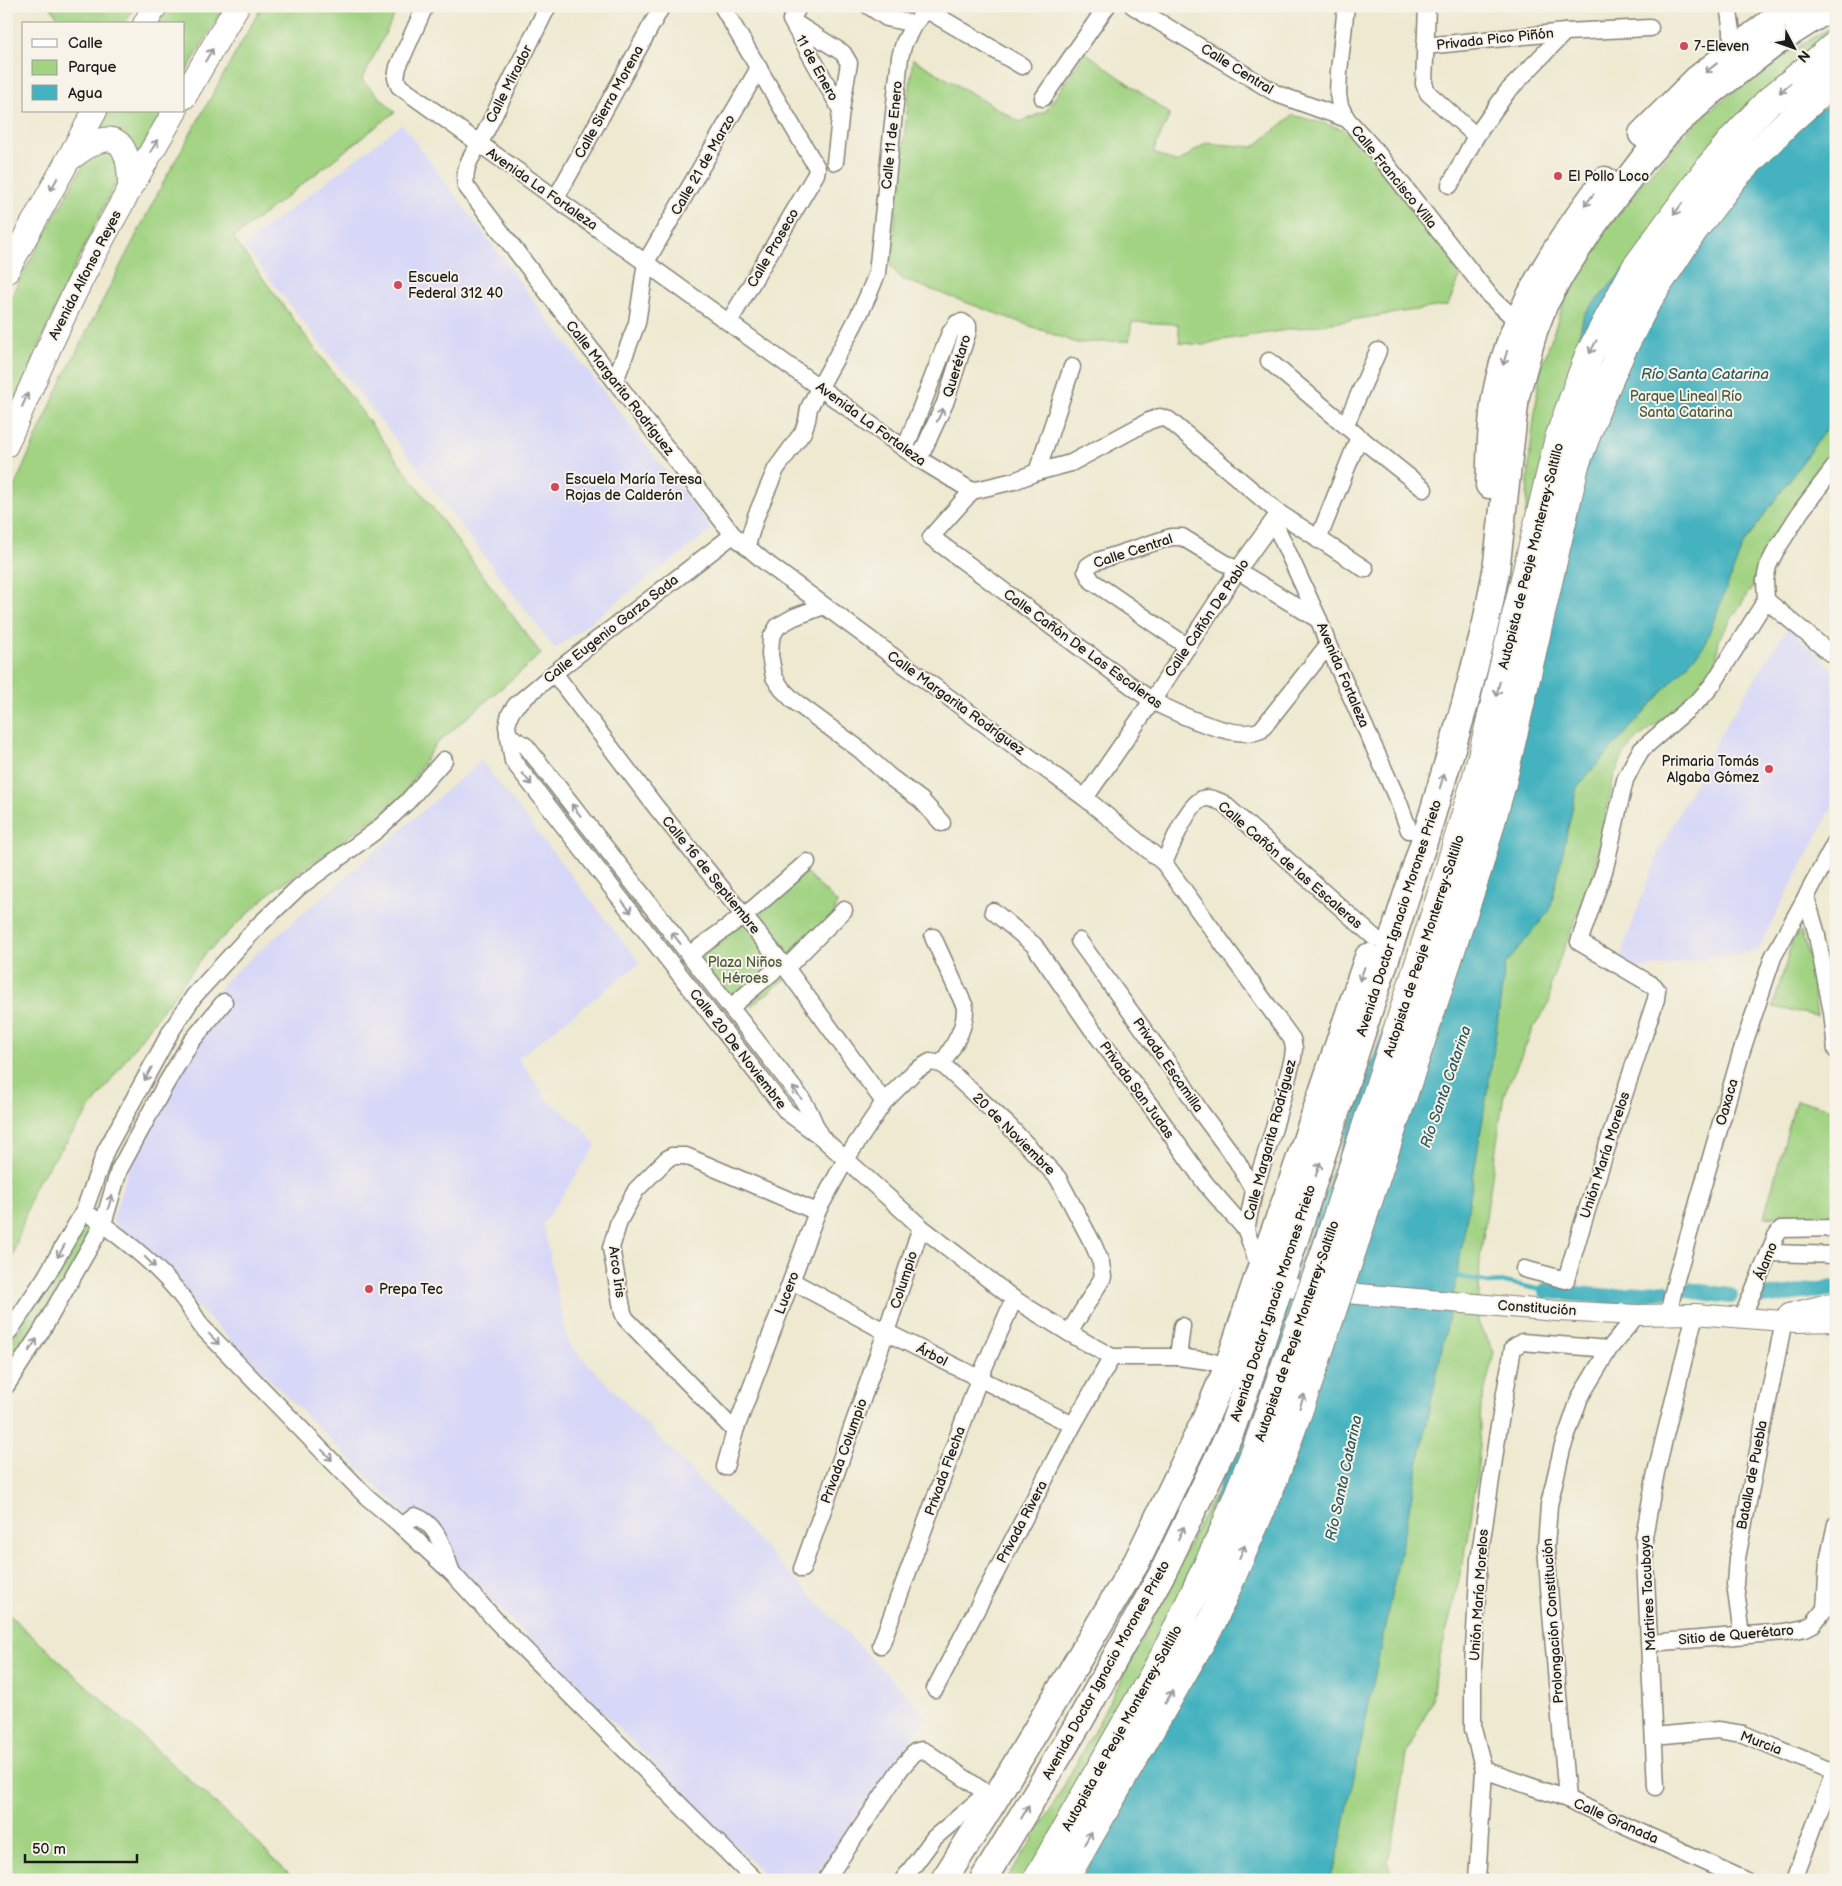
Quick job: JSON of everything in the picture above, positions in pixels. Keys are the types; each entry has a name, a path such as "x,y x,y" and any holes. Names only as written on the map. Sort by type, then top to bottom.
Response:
{"highway":[{"name":"Autopista de Peaje Monterrey-Saltillo","path":"1037,1880 1165,1655 1222,1535 1255,1453 1326,1250 1443,890 1478,773 1559,438 1589,355 1635,268 1708,169 1768,102 1836,45"},
{"name":"Autopista de Peaje Monterrey-Saltillo","path":"1064,1880 1212,1622 1272,1484 1309,1380 1478,868 1501,787 1575,465 1597,407 1622,350 1647,301 1693,231 1735,176 1790,120 1836,79"}],"main road":[{"path":"146,22 155,6"},
{"path":"185,95 237,6"},
{"name":"Avenida Doctor Ignacio Morones Prieto","path":"944,1880 991,1796 1137,1561 1197,1439 1228,1366 1280,1281 1286,1200 1375,938 1461,652 1474,594 1487,517 1496,393 1518,322 1530,295 1575,219 1626,151 1655,119 1697,79 1789,6"},
{"name":"Avenida Doctor Ignacio Morones Prieto","path":"983,1880 1080,1721 1163,1572 1231,1431 1250,1378 1428,829 1465,704 1486,623 1496,571 1516,396 1534,331 1544,305 1563,271 1594,224 1645,157 1672,127 1710,93 1779,40 1833,6"},
{"path":"6,272 94,112"},
{"name":"Avenida Alfonso Reyes","path":"6,445 46,350 87,268 130,187 174,112"},
{"path":"67,161 95,141 116,141 126,150 130,187"},
{"path":"963,1880 1002,1818 1001,1810 991,1796"}],"street":[{"name":"Avenida La Fortaleza","path":"426,6 398,67 396,78 399,86 919,459 972,491"},
{"name":"Calle Mirador","path":"468,160 479,145 548,6"},
{"name":"Calle Sierra Morena","path":"556,198 662,6"},
{"path":"722,6 759,68"},
{"path":"869,6 887,18 914,24"},
{"path":"1043,98 1107,6"},
{"name":"Calle Central","path":"1133,6 1277,94 1347,120"},
{"name":"Calle Francisco Villa","path":"1346,6 1338,94 1340,106 1347,120 1374,150 1490,296 1518,322"},
{"name":"Privada Pico Piñón","path":"1427,6 1424,84 1428,93 1476,136"},
{"path":"1728,6 1732,31 1732,51"},
{"path":"928,8 1022,66"},
{"name":"Calle 11 de Enero","path":"819,386 851,329 877,273 900,57 914,24 928,8"},
{"path":"795,13 848,59 849,67 841,110"},
{"name":"11 de Enero","path":"795,13 841,110 835,162"},
{"name":"Privada Pico Piñón","path":"1425,46 1565,32 1650,28"},
{"name":"Privada Pico Piñón","path":"1450,185 1476,136 1507,92 1565,32"},
{"name":"Calle Proseco","path":"729,322 816,174 817,168 759,68"},
{"name":"Calle 21 de Marzo","path":"646,262 759,68"},
{"name":"Calle Margarita Rodríguez","path":"468,160 465,174 466,186 733,535 765,562 824,606 1086,798 1164,863 1292,1039 1294,1048 1293,1058 1254,1191 1246,1230 1280,1281"},
{"path":"615,381 638,323 646,262"},
{"name":"Querétaro","path":"905,449 950,333 957,323 966,324 968,331 945,403 919,459"},
{"path":"1346,424 1378,351"},
{"path":"1269,361 1424,489"},
{"path":"1037,472 1072,367"},
{"path":"747,545 756,516 776,469 803,432 809,408 819,386"},
{"path":"972,491 1014,481 1071,462 1150,421 1163,418 1169,420 1276,517 1365,569"},
{"path":"1318,540 1359,437"},
{"path":"1836,465 1801,512 1775,552 1768,566 1765,580 1766,600 1830,653 1836,655"},
{"name":"Calle Cañón De Las Escaleras","path":"972,491 931,537 1152,701 1190,719 1239,733 1255,733 1266,726 1328,646"},
{"name":"Avenida Fortaleza","path":"1276,517 1328,646 1399,803 1409,830"},
{"name":"Calle Cañón De Pablo","path":"1086,798 1237,571 1276,517"},
{"name":"Calle Eugenio Garza Sada","path":"508,735 507,726 510,714 516,705 554,673 733,535"},
{"name":"Calle Central","path":"1188,647 1092,582 1086,568 1094,562 1176,536 1187,538 1237,571 1319,620"},
{"name":"Unión María Morelos","path":"1524,1269 1566,1280 1587,1206 1605,1157 1656,999 1657,990 1654,986 1579,942 1605,868 1625,780 1641,750 1701,698 1713,684 1766,600"},
{"path":"824,606 794,617 778,626 771,638 770,655 774,678 794,701 859,749 890,777 922,800 942,822"},
{"name":"Calle 16 de Septiembre","path":"554,673 656,807 784,966 884,1102"},
{"name":"Calle 20 De Noviembre","path":"508,735 526,746 802,1099 810,1111 820,1136"},
{"name":"Calle 20 De Noviembre","path":"508,735 514,761 756,1073 787,1112 820,1136"},
{"path":"6,1336 45,1278 84,1211 106,1150 171,1031 194,996 259,925 299,887 377,830 407,802 444,760"},
{"name":"Calle Cañón de las Escaleras","path":"1164,863 1190,809 1202,799 1208,798 1223,804 1375,938"},
{"name":"Oaxaca","path":"1668,1315 1676,1279 1744,1044 1773,957 1836,841"},
{"path":"689,955 743,916 807,862"},
{"path":"1806,897 1816,930 1834,1012 1836,1050"},
{"path":"730,1007 784,966 844,910"},
{"name":"Privada San Judas","path":"993,911 1034,945 1092,1029 1205,1183 1246,1230"},
{"name":"Lucero","path":"725,1467 735,1431 818,1212 846,1158 884,1102 934,1064 962,1029 966,1018 965,1007 933,937"},
{"name":"Privada Escamilla","path":"1079,941 1181,1081 1200,1111 1237,1161 1254,1191"},
{"path":"6,1386 41,1332 103,1224 119,1170 191,1042 224,1002"},
{"path":"171,1031 191,1042"},
{"name":"20 de Noviembre","path":"934,1064 1008,1125 1058,1178 1094,1246 1101,1263 1103,1277 1069,1333"},
{"path":"820,1136 921,1227 1014,1299 1069,1333 1112,1357 1178,1357 1209,1361 1228,1366"},
{"name":"Arco Iris","path":"735,1431 626,1319 623,1313 611,1248 619,1221 636,1190 667,1159 677,1155 686,1156 818,1212"},
{"path":"84,1211 148,1259 185,1300 202,1327 368,1496 453,1574 498,1624 755,1880"},
{"name":"Columpio","path":"886,1332 921,1227"},
{"name":"Álamo","path":"1742,1318 1781,1229 1836,1228"},
{"path":"1770,1253 1836,1255"},
{"name":"Constitución","path":"1280,1281 1557,1310 1637,1315 1695,1314 1742,1318 1836,1321"},
{"name":"Árbol","path":"792,1282 886,1332 1073,1425"},
{"name":"Privada Flecha","path":"881,1645 979,1379 1014,1299"},
{"name":"Constitución","path":"1781,1319 1836,1302"},
{"name":"Mártires Tacubaya","path":"1656,1787 1644,1537 1656,1472 1695,1314"},
{"name":"Prolongación Constitución","path":"1568,1799 1547,1556 1549,1505 1562,1449 1580,1397 1608,1349 1637,1315"},
{"name":"Batalla de Puebla","path":"1742,1635 1736,1584 1737,1558 1781,1319"},
{"path":"1178,1357 1182,1326"},
{"name":"Privada Columpio","path":"802,1569 886,1332"},
{"name":"Unión María Morelos","path":"1477,1880 1484,1770 1474,1729 1473,1666 1479,1560 1498,1432 1514,1348 1522,1342 1608,1349"},
{"name":"Privada Rivera","path":"935,1689 1073,1425 1112,1357"},
{"path":"1825,1609 1828,1561 1836,1524"},
{"name":"Sitio de Querétaro","path":"1650,1643 1785,1632 1805,1628 1813,1624 1836,1595"},
{"name":"Murcia","path":"1654,1736 1718,1730 1743,1734 1835,1770"},
{"path":"826,1880 901,1768 915,1752 922,1750 991,1796 934,1838 902,1880"},
{"name":"Calle Granada","path":"1484,1770 1568,1799 1745,1880"},
{"path":"1794,1880 1835,1770"}],"shaded area":[{"path":"402,124 552,325 712,530 555,649 399,444 243,245"},
{"name":"Primaria Tomás Algaba Gómez","path":"1788,626 1836,673 1836,800 1767,931 1759,950 1632,970 1619,960 1658,853 1718,738"},
{"name":"Prepa Tec","path":"481,761 640,963 518,1058 548,1100 584,1129 596,1146 543,1224 568,1343 927,1716 812,1880 770,1880 112,1221 132,1159 223,982"}],"green space":[{"path":"50,6 135,6 126,22 61,22"},
{"path":"168,6 224,6 185,74 185,22 159,22"},
{"path":"262,6 399,6 362,80 395,112 233,238 541,654 435,745 399,801 271,892 205,954 134,1048 34,1187 6,1278 6,505 63,378 164,181"},
{"name":"Río Santa Catarina","path":"1836,25 1836,454 1819,475 1760,561 1753,585 1719,639 1714,676 1691,698 1639,737 1626,751 1614,775 1593,877 1551,981 1549,1003 1534,1027 1504,1094 1480,1258 1478,1323 1494,1352 1481,1406 1478,1466 1468,1540 1435,1674 1432,1702 1406,1754 1395,1831 1388,1861 1393,1880 1006,1880 1038,1832 1088,1742 1148,1629 1200,1521 1235,1462 1415,950 1478,750 1525,527 1530,452 1540,372 1565,299 1601,237 1645,179 1698,120 1749,79 1817,35"},
{"path":"1085,52 1170,114 1153,152 1177,163 1206,143 1254,147 1293,115 1343,129 1369,154 1462,272 1448,305 1216,341 1204,345 1180,343 1178,324 1132,322 1129,341 1077,343 902,279 890,265 913,59 1020,122 1046,111"},
{"path":"107,112 162,112 135,160 96,131"},
{"path":"102,143 124,166 64,288 6,424 6,309 18,282 81,169 93,151"},
{"path":"806,872 837,903 833,918 786,958 753,917"},
{"name":"Plaza Niños Héroes","path":"741,920 787,978 751,1006 745,1000 737,1006 693,953"},
{"path":"1801,931 1810,961 1817,1016 1773,1007 1793,939"},
{"path":"1796,1100 1829,1108 1836,1113 1836,1216 1793,1215 1764,1217"},
{"path":"84,1223 92,1228 77,1260 6,1374 6,1349 38,1301"},
{"path":"6,1612 243,1829 295,1880 6,1880"}],"water":[{"name":"Río Santa Catarina","path":"1836,101 1836,415 1743,545 1704,646 1577,787 1550,910 1505,965 1491,1069 1457,1276 1336,1864 1329,1880 1084,1880 1168,1629 1475,776 1584,314 1706,179"}],"waterway":[{"path":"1457,1276 1489,1283 1505,1282 1546,1291"},
{"path":"1762,1297 1836,1288"},
{"path":"1688,1290 1730,1296"},
{"path":"1546,1291 1561,1292"},
{"path":"1568,1293 1612,1297 1664,1291"}],"place":[{"name":"7-Eleven","path":"1684,46"},
{"name":"El Pollo Loco","path":"1558,176"},
{"name":"Escuela Federal 312 40","path":"398,285"},
{"name":"Escuela María Teresa Rojas de Calderón","path":"555,487"},
{"name":"Primaria Tomás Algaba Gómez","path":"1769,769"},
{"name":"Prepa Tec","path":"369,1289"}],"park label":[{"name":"Parque Lineal Río Santa Catarina","path":"1686,404"}]}
